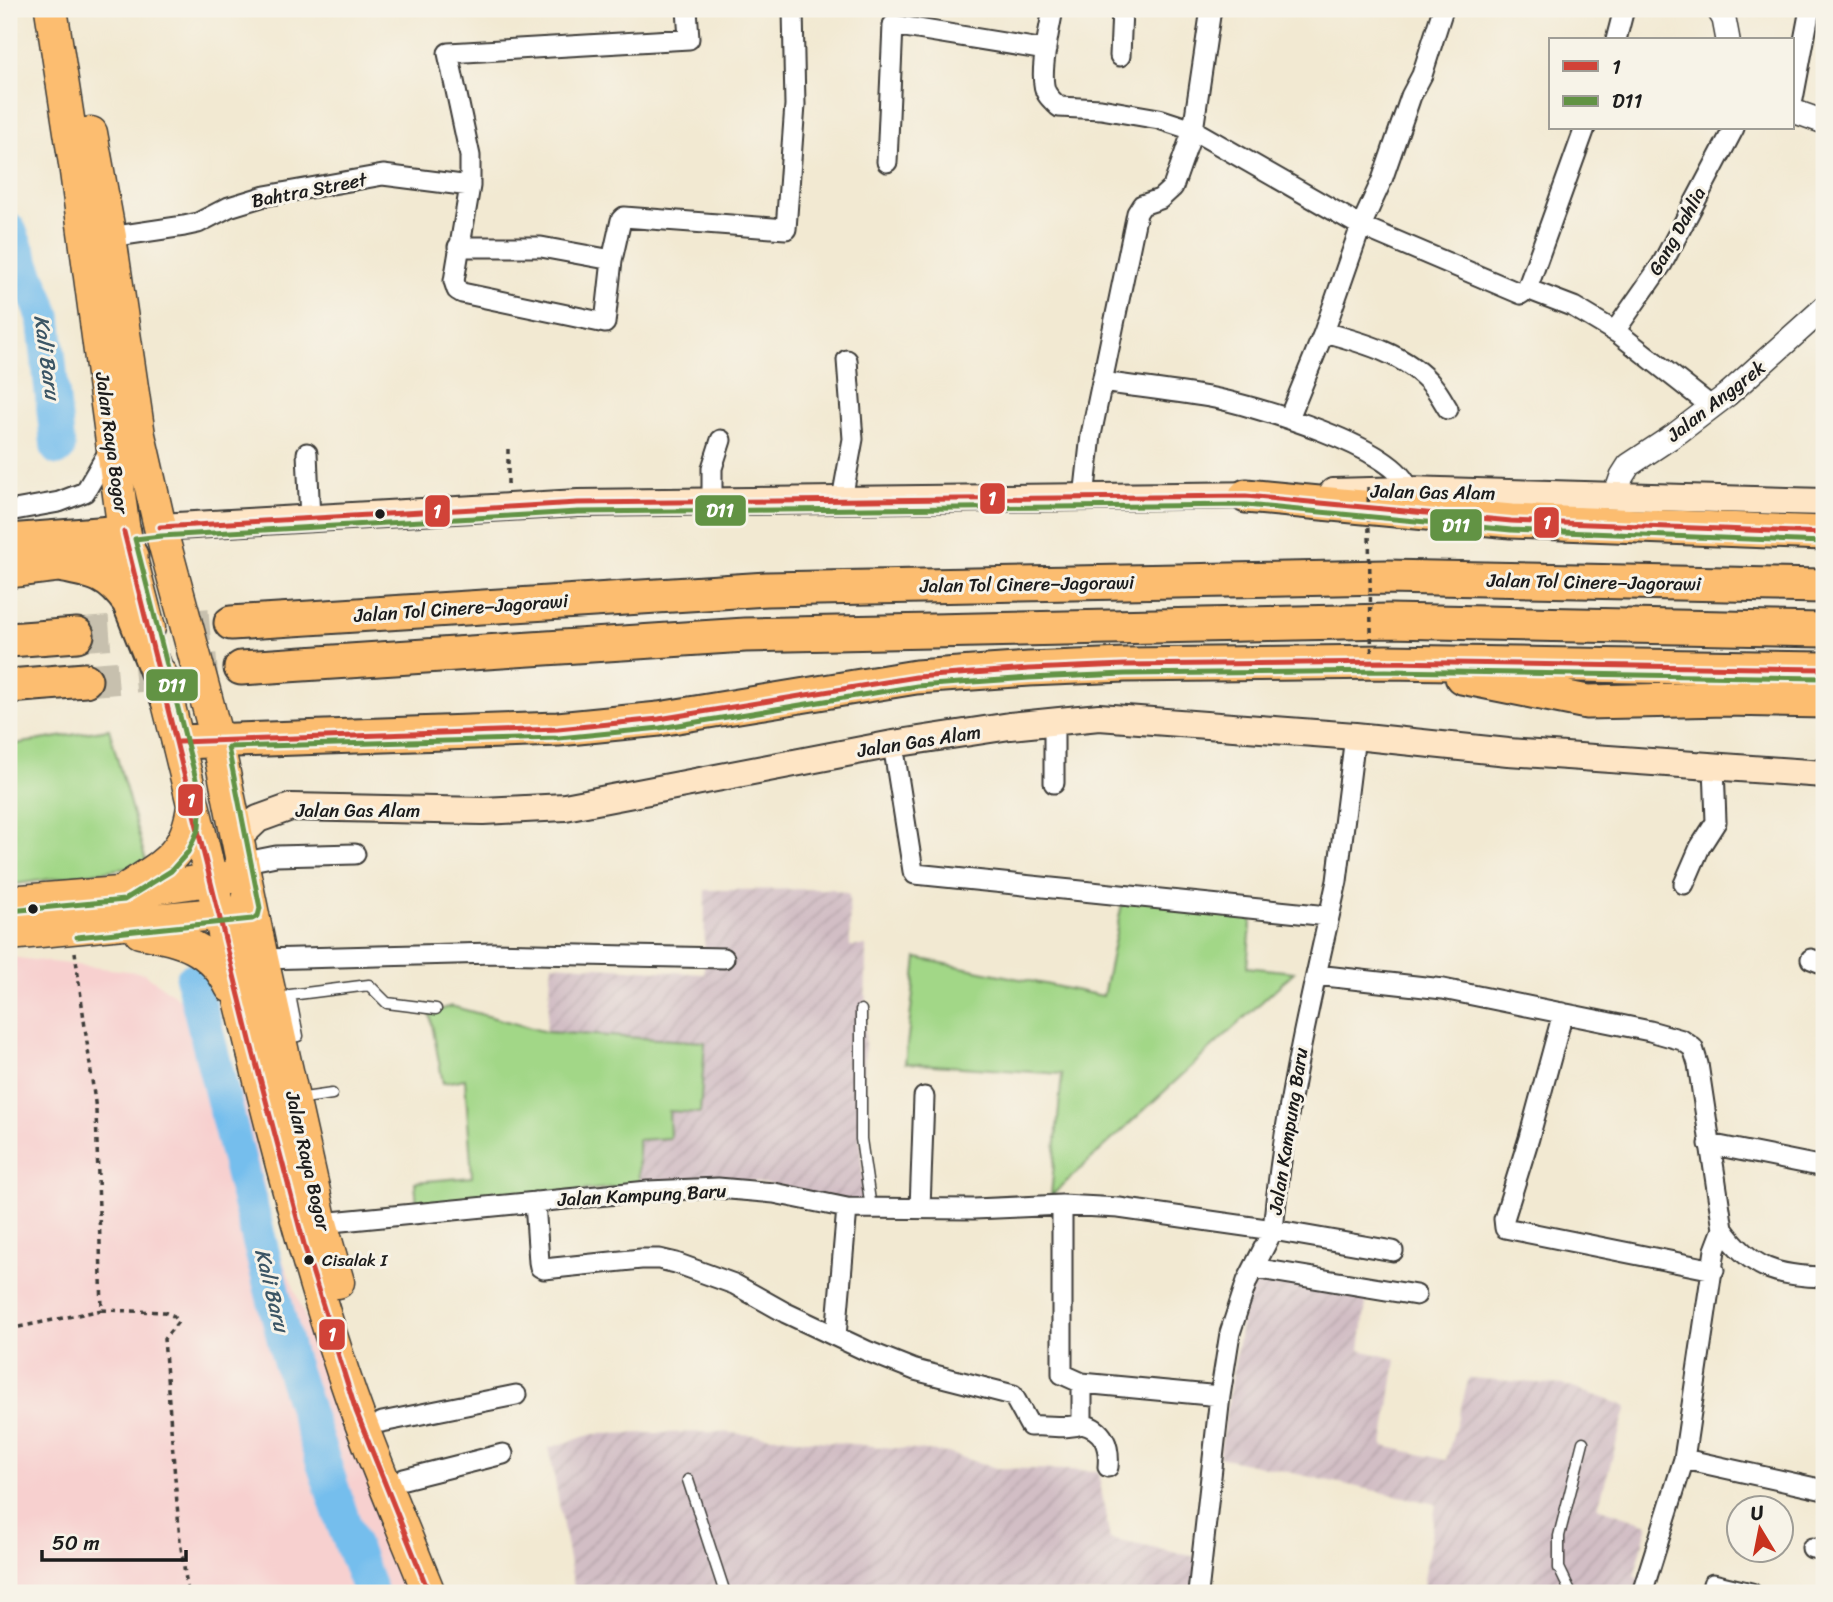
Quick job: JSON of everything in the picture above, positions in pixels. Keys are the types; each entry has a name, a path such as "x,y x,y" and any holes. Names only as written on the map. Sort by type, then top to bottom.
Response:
{"highway":[{"name":"Jalan Raya Bogor","path":"51,9 126,439"},
{"name":"Jalan Raya Bogor","path":"68,9 110,237 126,439 127,544 194,801 243,1014 282,1164 336,1350 368,1441 429,1593"},
{"path":"9,541 127,544 164,539 126,439"},
{"path":"1246,496 1511,522 1824,533"},
{"name":"Jalan Raya Bogor","path":"164,539 217,739 240,859 321,1223 382,1422 449,1593"},
{"path":"9,571 59,565 127,544"},
{"path":"59,565 96,572 120,588 129,601 168,700"},
{"name":"Jalan Tol Cinere–Jagorawi","path":"231,623 781,588 1386,578 1824,586"},
{"path":"241,668 773,635 1388,621 1824,630"},
{"path":"9,640 77,635"},
{"path":"179,742 558,729 659,719 916,677 1029,669 1125,665 1824,669"},
{"path":"1379,668 1587,702 1727,699 1824,701"},
{"path":"9,686 85,680"},
{"path":"119,893 166,864 181,847 190,826 194,801"},
{"path":"9,902 119,893 211,880 240,859"},
{"path":"9,934 251,910"},
{"path":"85,928 176,938 202,951 224,972 243,1014"}],"main road":[{"name":"Jalan Gas Alam","path":"164,539 310,519 578,503 1246,496 1408,490 1824,502"},
{"name":"Jalan Gas Alam","path":"240,859 258,819 291,807 483,811 565,807 893,744 1099,717 1355,736 1508,752 1824,774"}],"street":[{"path":"687,9 689,39 448,53 470,156 470,186 453,281 457,290 605,323 612,260 624,217 786,229 795,105 793,9"},
{"path":"1053,9 1043,85 1046,94 1059,107 1112,111 1159,119 1193,130 1361,226 1517,292 1527,289 1584,130"},
{"path":"1120,55 1122,9"},
{"path":"1084,498 1091,435 1137,212 1142,205 1160,199 1174,187 1193,130 1211,9"},
{"path":"1289,418 1324,332 1361,226 1382,180 1410,96 1422,75 1443,9"},
{"path":"1617,38 1624,9"},
{"path":"1718,9 1724,19 1728,38"},
{"path":"1794,94 1810,9"},
{"path":"887,162 893,25 1046,50"},
{"path":"1794,111 1824,122"},
{"name":"Gang Dahlia","path":"1615,331 1662,264 1733,130"},
{"name":"Bahtra Street","path":"110,237 198,223 229,207 265,196 383,175 470,186"},
{"path":"458,247 541,247 612,260"},
{"path":"1527,289 1574,307 1615,331 1638,346 1712,407"},
{"name":"Jalan Anggrek","path":"1615,496 1629,465 1742,383 1824,308"},
{"path":"1324,332 1358,341 1411,367 1432,384 1448,409"},
{"path":"842,499 853,439 847,360"},
{"path":"1102,382 1212,397 1289,418 1369,450 1403,477 1408,490"},
{"path":"9,511 59,502 85,492 126,439"},
{"path":"712,501 712,468 721,440"},
{"path":"307,453 310,519"},
{"path":"1054,721 1054,783"},
{"name":"Jalan Kampung Baru","path":"321,1223 648,1191 718,1188 774,1193 847,1208 974,1209 1062,1205 1119,1208 1273,1230 1279,1164 1290,1096 1337,881 1355,736"},
{"path":"893,744 915,874 1328,916"},
{"path":"1684,884 1700,847 1716,822 1714,766"},
{"path":"240,859 355,855"},
{"path":"262,960 493,953 724,958"},
{"path":"1316,975 1443,989 1650,1031 1682,1040 1693,1048 1698,1064 1723,1229 1734,1245 1769,1270 1804,1277 1824,1277"},
{"path":"1563,1013 1504,1219 1505,1228 1714,1270"},
{"path":"920,1208 924,1097"},
{"path":"1709,1144 1824,1167"},
{"path":"535,1202 540,1267 544,1269 650,1259 676,1263 734,1284 786,1313 915,1370 1013,1395 1030,1426 1070,1428 1087,1424 1102,1433 1109,1452 1108,1467"},
{"path":"1062,1205 1062,1374 1082,1383 1220,1396"},
{"path":"836,1336 847,1208"},
{"path":"1642,1593 1684,1459 1715,1250 1723,1229"},
{"path":"1198,1593 1220,1396 1230,1333 1254,1268 1273,1230 1393,1251"},
{"path":"1254,1268 1416,1295"},
{"path":"1082,1383 1082,1424"},
{"path":"382,1422 516,1395"},
{"path":"404,1479 503,1454"},
{"path":"1684,1459 1824,1490"},
{"path":"1713,1584 1751,1593"}],"lane":[{"path":"279,1039 298,1036 290,995 369,985 380,999 387,1003 436,1009"},
{"path":"861,1010 861,1139 871,1208"},
{"path":"293,1100 331,1094"},
{"path":"1571,1593 1559,1568 1559,1536 1584,1442"},
{"path":"688,1480 725,1593"}],"path":[{"path":"508,444 508,507"},
{"path":"1368,487 1379,668"},
{"path":"85,928 96,1110 102,1310"},
{"path":"9,1329 102,1310 164,1312 172,1315 178,1322 164,1339 180,1541 188,1593"}],"shaded area":[{"path":"832,889 849,894 850,946 866,946 865,1049 860,1137 865,1204 759,1182 720,1178 639,1185 638,1140 546,1032 552,964 704,974 705,890"},
{"path":"9,957 144,973 182,1001 206,1091 244,1087 276,1242 412,1593 9,1593"},
{"path":"1249,1276 1367,1295 1360,1350 1396,1359 1383,1446 1446,1460 1469,1378 1564,1385 1627,1406 1598,1507 1648,1524 1634,1577 1643,1579 1638,1593 1422,1593 1436,1504 1219,1457"},
{"path":"721,1432 948,1453 996,1468 1098,1471 1110,1539 1211,1560 1208,1593 575,1593 549,1448 593,1434"}],"green space":[{"path":"109,729 147,865 9,885 9,745"},
{"path":"1125,889 1252,914 1247,967 1294,972 1051,1196 1062,1074 905,1063 917,958 1103,996"},
{"path":"451,1006 546,1032 705,1042 700,1113 669,1111 670,1138 638,1140 639,1185 417,1206 415,1182 472,1177 465,1079 443,1083 430,1014"}],"waterway":[{"name":"Kali Baru","path":"9,230 44,316 58,448"},
{"name":"Kali Baru","path":"193,980 289,1358 343,1522 371,1593"}],"tunnel":[{"path":"77,635 231,623"},
{"path":"85,680 241,668"}],"transit line":[{"name":"1","path":"160,527 578,503 1246,496 1511,521 1824,533"},
{"name":"D11","path":"10,911 124,900 171,871 188,852 199,828 201,799 135,539 578,512 1246,505 1511,530 1824,542"},
{"name":"1","path":"124,532 251,1044 305,1248 356,1411 429,1593"},
{"name":"1","path":"179,742 558,729 659,719 916,677 1029,669 1125,665 1386,662 1824,669"},
{"name":"D11","path":"77,937 252,919 258,916 260,908 228,747 559,738 660,728 917,686 1029,678 1125,674 1386,671 1824,678"}],"place":[{"name":"Cisalak I","path":"309,1260"}]}
